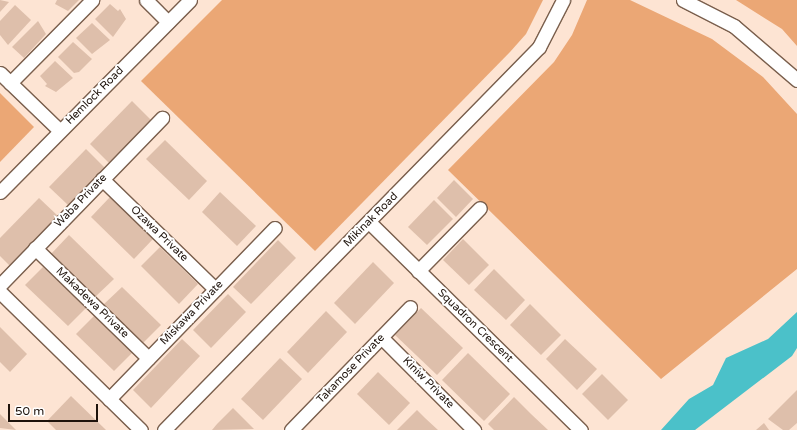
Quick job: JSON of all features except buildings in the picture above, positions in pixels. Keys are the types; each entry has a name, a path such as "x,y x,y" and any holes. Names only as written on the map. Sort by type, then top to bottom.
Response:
{"street":[{"path":"10,83 92,0"},
{"path":"146,0 168,22"},
{"name":"Hemlock Road","path":"0,192 190,0"},
{"name":"Mikinak Road","path":"164,430 369,222 539,46 563,0"},
{"path":"683,0 740,30 797,80"},
{"path":"0,73 60,131"},
{"name":"Waba Private","path":"0,285 162,118"},
{"name":"Ozawa Private","path":"102,179 216,289"},
{"path":"418,271 480,208"},
{"name":"Squadron Crescent","path":"369,222 581,430"},
{"name":"Miskawa Private","path":"109,399 274,228"},
{"name":"Makadewa Private","path":"35,248 148,358"},
{"path":"0,292 141,430"},
{"name":"Takamose Private","path":"292,430 410,307"},
{"name":"Kiniw Private","path":"381,337 474,430"}],"shaded area":[{"path":"222,0 543,0 526,34 510,52 315,251 141,81"},
{"path":"587,0 630,0 712,39 763,77 797,114 797,269 661,379 448,170 554,62 572,35"},
{"path":"736,0 797,0 797,46 782,29"},
{"path":"0,93 34,127 0,162"}],"water":[{"path":"797,312 797,348 792,356 695,430 661,430 689,399 713,385 726,358 768,339"}]}
